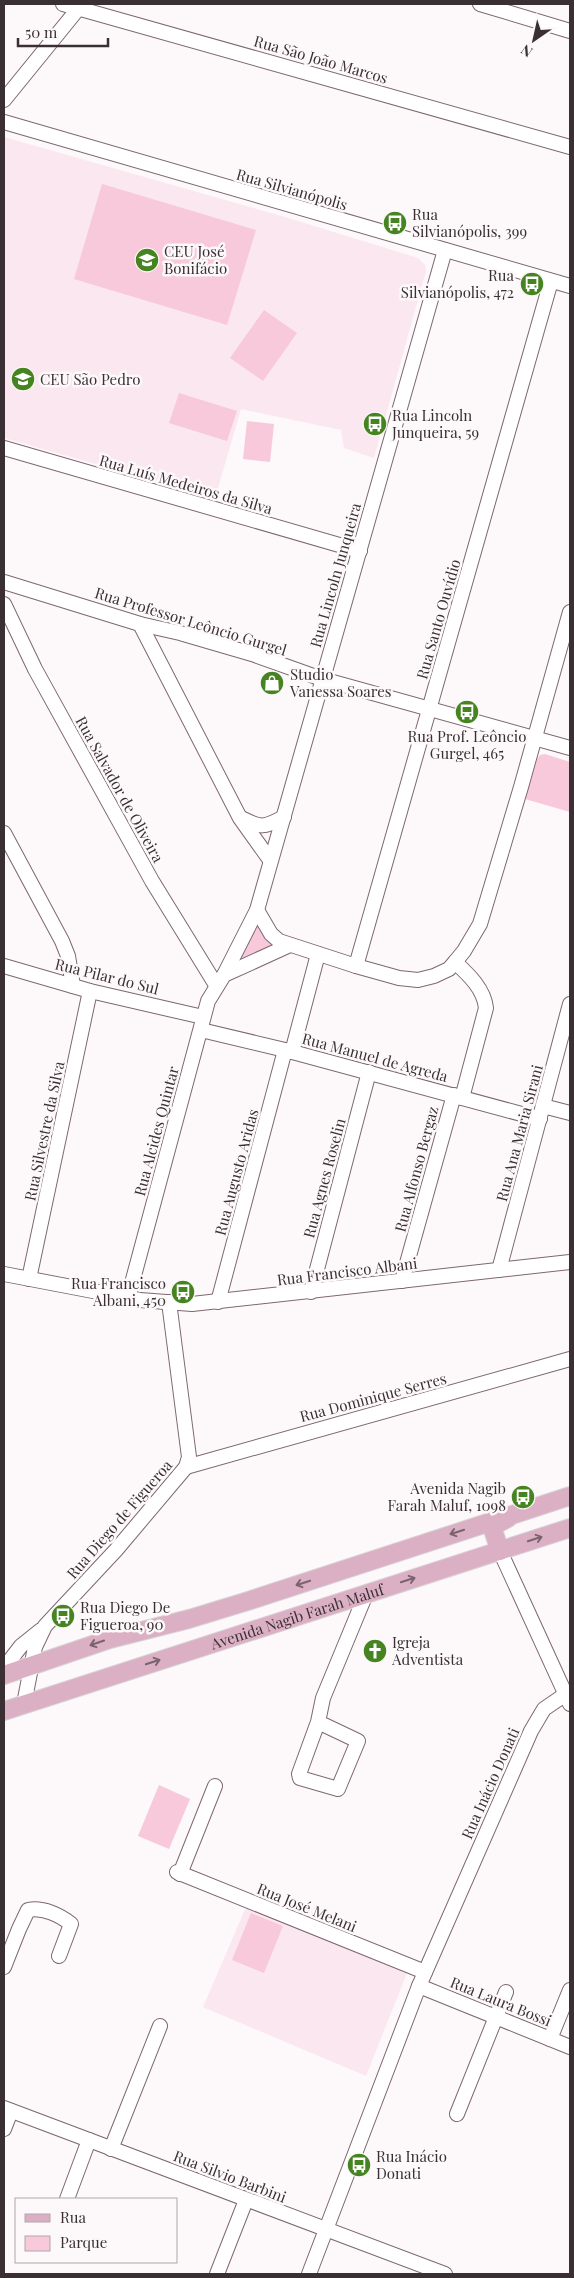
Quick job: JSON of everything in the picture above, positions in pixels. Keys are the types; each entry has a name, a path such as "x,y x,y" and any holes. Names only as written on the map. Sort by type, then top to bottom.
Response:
{"main road":[{"name":"Avenida Nagib Farah Maluf","path":"4,1675 110,1639 189,1619 248,1601 570,1496"},
{"path":"500,1551 493,1530 495,1525 506,1521 510,1515"},
{"name":"Avenida Nagib Farah Maluf","path":"10,1707 570,1528"}],"street":[{"name":"Rua São João Marcos","path":"63,4 80,6 570,147"},
{"path":"480,4 570,31"},
{"path":"4,100 80,6"},
{"name":"Rua Silvianópolis","path":"4,122 570,286"},
{"name":"Rua Lincoln Junqueira","path":"255,913 360,551 444,250"},
{"name":"Rua Santo Ouvídio","path":"356,966 551,281"},
{"name":"Rua Luís Medeiros da Silva","path":"4,448 360,551"},
{"name":"Rua Professor Leôncio Gurgel","path":"4,582 140,624 180,633 322,679 570,748"},
{"name":"Rua Salvador de Oliveira","path":"4,604 35,669 152,881 220,980"},
{"path":"255,913 270,934 279,940 356,966 399,978 418,980 434,976 449,968 464,951 480,924 522,787 570,612"},
{"path":"140,624 240,818 270,860"},
{"path":"240,818 258,827 268,826 284,817"},
{"path":"4,833 65,949 72,971 73,986"},
{"name":"Rua Alcides Quintar","path":"128,1298 202,1023 220,980 255,913"},
{"path":"220,980 290,945"},
{"name":"Rua Augusto Aridas","path":"218,1302 318,954"},
{"name":"Rua Alfonso Bergaz","path":"402,1281 486,1008 485,998 480,989 455,962"},
{"name":"Rua Pilar do Sul","path":"4,966 202,1023"},
{"name":"Rua Silvestre da Silva","path":"28,1279 90,991"},
{"name":"Rua Ana Maria Sirani","path":"499,1270 568,1023 570,1004"},
{"name":"Rua Manuel de Agreda","path":"202,1023 289,1051 458,1096 542,1112 570,1113"},
{"name":"Rua Agnes Roselin","path":"310,1292 369,1072"},
{"name":"Rua Francisco Albani","path":"4,1274 128,1298 192,1304 570,1262"},
{"name":"Rua Diego de Figueroa","path":"4,1668 21,1646 45,1626 116,1550 186,1467 189,1457 169,1302"},
{"name":"Rua Dominique Serres","path":"186,1467 570,1359"},
{"path":"500,1551 568,1699"},
{"path":"318,1722 358,1741 338,1789 299,1777 318,1722 323,1698 366,1594"},
{"name":"Rua Diego de Figueroa","path":"32,1666 38,1640 45,1626"},
{"name":"Avenida Nagib Farah Maluf","path":"10,1707 32,1666"},
{"name":"Rua Inácio Donati","path":"309,2274 419,1986 531,1731 544,1710 568,1699"},
{"name":"Rua José Melani","path":"215,1786 178,1873 232,1892 425,1972"},
{"path":"4,1967 18,1929 28,1910 38,1908 64,1918 71,1924 59,1956"},
{"name":"Rua Laura Bossi","path":"419,1986 570,2047"},
{"path":"550,2039 570,1990"},
{"path":"457,2114 506,1992"},
{"path":"111,2149 160,2026"},
{"path":"4,2129 7,2110"},
{"name":"Rua Silvio Barbini","path":"7,2110 445,2274"},
{"path":"67,2198 89,2140"},
{"path":"217,2274 246,2200"}],"shaded area":[{"path":"4,137 285,217 418,258 425,265 426,271 374,458 344,448 341,430 241,409 215,498 4,438"},
{"path":"247,1905 407,1973 366,2076 203,2007"}],"green space":[{"path":"102,184 256,230 227,325 74,279"},
{"path":"264,310 297,333 263,381 230,358"},
{"path":"179,393 237,411 227,441 169,423"},
{"path":"247,421 274,424 270,462 243,459"},
{"path":"545,754 570,762 570,812 525,799 537,759 540,755"},
{"path":"256,914 284,946 236,964"},
{"path":"159,1785 190,1799 169,1849 138,1836"},
{"path":"251,1913 283,1926 264,1973 232,1960"}],"place":[{"name":"Rua Silvianópolis, 399","path":"395,223"},
{"name":"CEU José Bonifácio","path":"147,260"},
{"name":"Rua Silvianópolis, 472","path":"532,284"},
{"name":"CEU São Pedro","path":"23,379"},
{"name":"Rua Lincoln Junqueira, 59","path":"375,424"},
{"name":"Studio Vanessa Soares","path":"272,683"},
{"name":"Rua Prof. Leôncio Gurgel, 465","path":"467,712"},
{"name":"Rua Francisco Albani, 450","path":"183,1292"},
{"name":"Avenida Nagib Farah Maluf, 1098","path":"523,1497"},
{"name":"Rua Diego De Figueroa, 90","path":"63,1616"},
{"name":"Igreja Adventista","path":"375,1651"},
{"name":"Rua Inácio Donati","path":"359,2165"}]}
